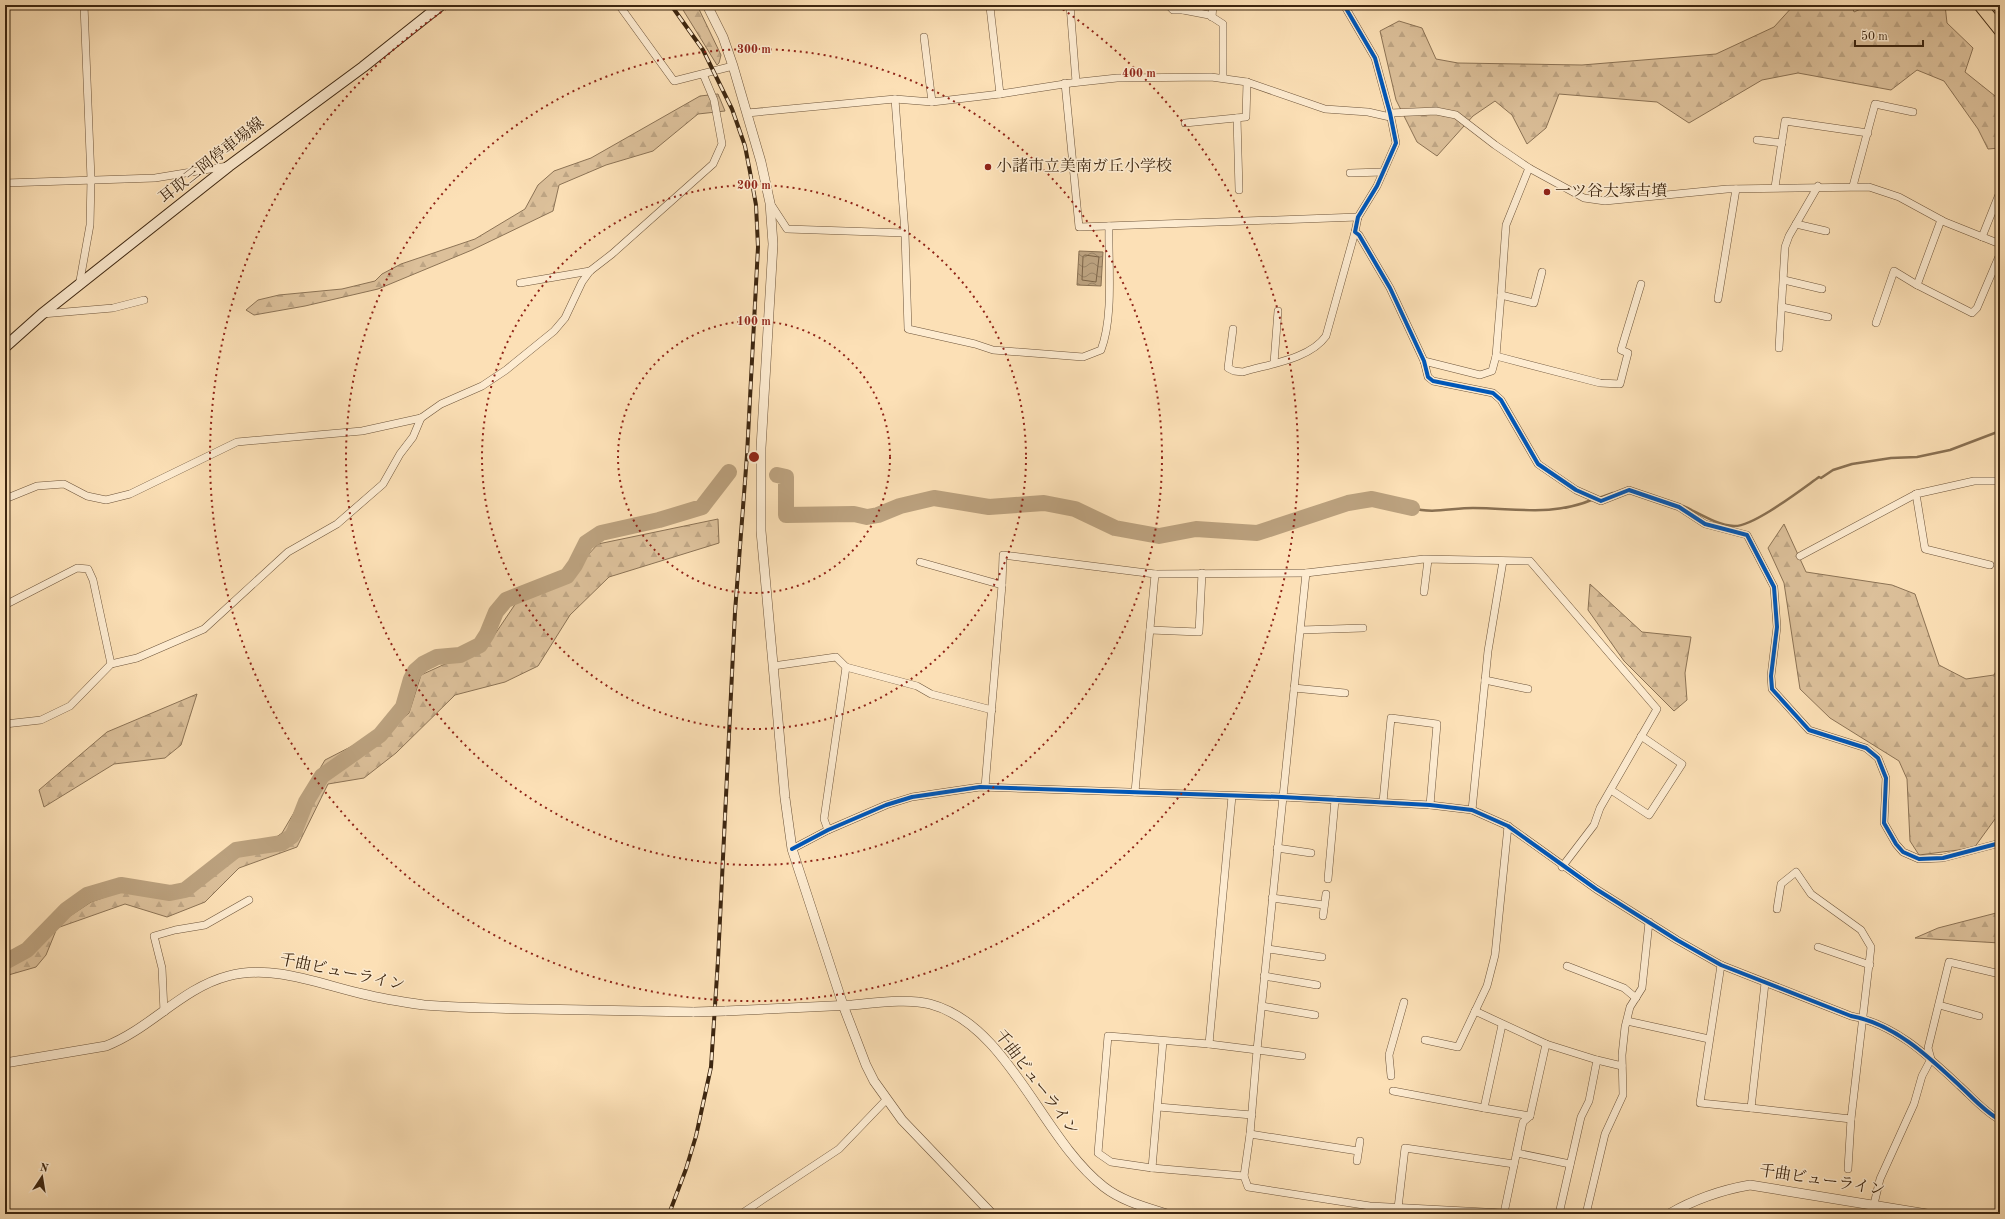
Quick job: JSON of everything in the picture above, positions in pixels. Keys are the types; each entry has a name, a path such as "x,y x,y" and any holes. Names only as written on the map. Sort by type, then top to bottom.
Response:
{"highway":[{"path":"1980,5 2000,30"}],"main road":[{"name":"耳取三岡停車場線","path":"5,347 42,314 229,166 363,67 441,5"}],"street":[{"path":"79,286 90,225 91,179 84,5"},
{"path":"619,5 674,81 733,66"},
{"path":"707,5 723,37 733,66 761,162 770,203 773,244 760,448 760,531 785,798 792,849 843,1005 866,1066 886,1100 902,1120 992,1214"},
{"path":"1070,5 1076,82"},
{"path":"1168,5 1173,10 1184,8 1212,17 1223,24 1223,78"},
{"path":"1212,17 1213,5"},
{"path":"1233,329 1228,368 1234,371 1243,372 1306,354 1318,346 1326,336 1358,217 1378,186 1396,143 1375,58 1344,5"},
{"path":"990,7 1000,94"},
{"path":"924,37 932,102"},
{"path":"5,499 37,486 64,484 87,496 106,500 130,494 237,442 362,431 421,418 441,404 482,386 525,355 554,331 565,318 582,282 590,271 649,222 713,164 722,144 714,100 703,74"},
{"path":"747,113 894,99 932,102 1000,94 1076,82 1118,78 1223,78 1248,82 1325,109 1390,115 1436,111 1456,115 1495,145 1529,168 1584,198 1605,201 1736,189 1853,186 1883,190 1941,220 2000,244"},
{"path":"1185,123 1246,117 1248,82"},
{"path":"1065,84 1079,227 1358,217"},
{"path":"894,99 905,233 908,329 975,344 993,350 1083,357 1101,350 1105,339 1108,294 1108,226"},
{"path":"1853,186 1876,104 1914,112"},
{"path":"1237,118 1239,190"},
{"path":"1776,187 1785,121 1868,133"},
{"path":"1757,140 1782,143"},
{"path":"5,183 155,178 229,166"},
{"path":"1424,361 1480,375 1492,371 1496,356 1502,295 1506,225 1529,168"},
{"path":"1350,173 1383,172"},
{"path":"1779,348 1785,247 1789,236 1818,186"},
{"path":"1718,299 1736,189"},
{"path":"1982,237 2000,192"},
{"path":"770,203 787,229 905,233"},
{"path":"1917,285 1941,220"},
{"path":"1796,224 1826,231"},
{"path":"1355,232 1359,235 1390,288 1424,361 1428,377 1433,381 1493,393 1500,400 1538,464 1576,490 1601,501 1629,490 1679,507 1705,524 1747,535 1774,587 1777,627 1771,676 1772,689 1809,730 1866,748 1878,758 1886,778 1884,823 1896,844 1903,852 1919,859 1943,858 2000,843"},
{"path":"1876,323 1894,271 1917,285 1972,313 1977,308 2000,254"},
{"path":"520,283 590,271"},
{"path":"1502,295 1534,304 1542,272"},
{"path":"1784,280 1822,289"},
{"path":"1496,356 1600,383 1620,384 1628,353 1622,350 1641,284"},
{"path":"42,314 113,308 144,300"},
{"path":"1782,307 1828,316"},
{"path":"1274,363 1278,311"},
{"path":"5,724 41,720 70,706 111,664 137,658 204,629 288,552 337,524 383,484 400,454 413,437 421,418"},
{"path":"1800,556 1916,494 1974,481 2000,481"},
{"path":"1916,494 1925,549 1990,565"},
{"path":"985,787 1002,585 1003,555 1155,574 1308,573 1428,560 1530,561 1657,709 1600,808 1594,825 1562,867"},
{"path":"1424,592 1428,560"},
{"path":"1472,810 1488,651 1503,561"},
{"path":"920,562 1002,585"},
{"path":"5,605 77,568 88,569 93,580 111,664"},
{"path":"1308,573 1306,573 1282,796 1252,1115 1244,1176 1248,1187 1370,1206 1504,1213 1523,1122 1530,1116 1546,1044"},
{"path":"1135,792 1155,574"},
{"path":"1150,630 1199,632 1202,574"},
{"path":"1301,630 1363,628"},
{"path":"773,666 836,658 846,667 917,686 930,694 992,710"},
{"path":"828,830 824,819 846,667"},
{"path":"1485,680 1528,689"},
{"path":"1294,688 1345,693"},
{"path":"1383,802 1391,718 1437,724 1430,805"},
{"path":"1610,790 1649,815 1682,764 1641,736"},
{"path":"792,849 828,830 886,805 912,797 985,787 1232,796 1282,796 1430,805 1472,810 1508,826 1562,867 1676,940 1721,965 1851,1016 1862,1018 1896,1033 1931,1059 1972,1098 2000,1120"},
{"path":"1209,1044 1232,796"},
{"path":"1328,879 1335,800"},
{"path":"1425,1040 1458,1047 1487,986 1495,955 1508,826"},
{"path":"1277,848 1311,853"},
{"path":"1778,909 1781,884 1796,872 1811,894 1861,930 1871,947 1851,1119 1848,1170"},
{"path":"1323,916 1326,894"},
{"path":"1272,898 1324,905"},
{"path":"164,1012 162,968 154,936 175,930 205,925 249,900"},
{"path":"1586,1214 1605,1134 1623,1095 1622,1066 1627,1021 1630,1007 1642,988 1649,922"},
{"path":"1818,947 1870,965"},
{"path":"1268,949 1322,956"},
{"path":"1874,1204 1880,1179 1914,1104 1922,1076 1931,1059 1928,1048 1949,962 2000,974"},
{"path":"1721,965 1700,1103 1851,1119"},
{"path":"1567,966 1624,988 1636,998"},
{"name":"千曲ビューライン","path":"5,1063 106,1046 132,1034 206,984 228,976 268,972 292,975 364,995 425,1005 472,1008 694,1012 898,1002 929,1004 953,1012 977,1029 1007,1065 1069,1153 1084,1169 1105,1187 1136,1204 1167,1214"},
{"path":"1264,976 1317,985"},
{"path":"1751,1108 1765,982"},
{"path":"1391,1076 1389,1055 1404,1002"},
{"path":"1939,1005 1979,1016"},
{"path":"1262,1006 1315,1015"},
{"path":"1475,1011 1502,1026 1546,1044 1622,1066"},
{"path":"1627,1021 1709,1039"},
{"path":"1484,1108 1502,1026"},
{"path":"1244,1176 1152,1168 1111,1162 1098,1153 1108,1036 1163,1042 1209,1044 1302,1056"},
{"path":"1152,1168 1163,1042"},
{"path":"1559,1214 1580,1117 1589,1101 1597,1060"},
{"path":"1393,1091 1530,1116"},
{"path":"741,1214 838,1150 886,1100"},
{"path":"1158,1107 1252,1115"},
{"path":"1250,1134 1358,1151"},
{"path":"1357,1161 1360,1141"},
{"path":"1398,1208 1405,1148 1514,1164"},
{"path":"1516,1153 1570,1164"},
{"name":"千曲ビューライン","path":"1669,1214 1691,1202 1722,1190 1750,1185 1874,1204 1927,1214"}],"green space":[{"path":"680,5 697,5 721,55 717,65"},
{"path":"1794,5 1852,5 1854,12 1869,5 1945,5 1947,23 1973,48 1965,72 2000,100 2000,148 1988,149 1978,129 1944,81 1917,70 1891,90 1798,73 1762,80 1689,123 1657,102 1559,94 1546,128 1527,144 1512,115 1495,101 1473,116 1437,156 1417,142 1396,100 1380,31 1399,21 1422,28 1436,59 1458,63 1582,65 1716,54 1774,27"},
{"path":"718,94 725,111 698,114 653,151 606,165 559,185 553,211 472,250 378,289 305,306 254,315 246,310 258,300 279,295 342,289 375,281 382,274 401,264 475,239 525,209 538,185 554,171 591,158 700,96"},
{"path":"718,519 719,543 609,577 570,615 538,666 505,682 455,695 396,753 364,778 328,784 297,847 239,868 205,902 167,917 125,904 57,928 46,955 36,967 5,976 5,969 40,936 91,902 128,889 154,893 189,893 222,863 236,854 257,851 282,833 325,760 397,723 409,713 421,675 456,659 493,637 518,600 554,580 586,557 598,544"},
{"path":"1784,524 1806,572 1892,585 1915,594 1939,665 1966,679 1994,675 2000,663 2000,820 1995,819 1974,848 1919,855 1910,841 1907,779 1899,761 1830,718 1800,689 1784,583 1768,548"},
{"path":"1590,584 1642,632 1691,637 1685,673 1687,700 1674,711 1624,661 1588,610"},
{"path":"197,694 181,745 165,758 114,764 44,807 39,790 107,732"},
{"path":"2000,912 2000,943 1915,938 1938,928"}],"water":[{"path":"1079,251 1103,252 1101,286 1077,285"}],"waterway":[{"path":"1683,506 1727,525 1742,525 1765,514 1819,477 1821,478 1833,470 1852,464 1891,458 1917,457 1950,450 2000,431"},
{"path":"5,962 27,950 66,910 87,895 121,885 170,893 185,890 236,850 282,843 292,836 306,802 322,776 380,735 403,707 411,679 415,671 423,664 437,657 460,655 480,645 487,634 496,612 506,600 567,576 575,565 586,543 601,533 659,520 702,507 729,472"},
{"path":"777,475 786,477 786,515 854,514 867,517 878,515 900,506 934,498 989,507 1044,503 1075,509 1115,528 1159,536 1196,529 1257,533 1348,503 1372,499 1412,508"},
{"path":"1599,498 1613,493"},
{"path":"1412,508 1427,511 1473,508 1549,510 1579,505 1594,499"}],"railway":[{"path":"669,1214 686,1169 696,1136 711,1067 718,960 735,612 747,455 758,247 756,205 750,172 745,146 732,109 703,50 671,5"}],"cycle path":[{"path":"1344,5 1375,58 1390,113 1396,143 1377,186 1358,217 1355,232 1359,235 1390,288 1424,361 1428,377 1433,381 1493,393 1501,400 1538,464 1576,490 1601,501 1629,490 1679,507 1705,524 1747,535 1774,587 1777,627 1771,676 1772,689 1809,730 1866,748 1878,758 1886,778 1884,823 1896,844 1903,852 1919,859 1943,858 2000,843"},
{"path":"792,849 828,830 886,805 912,797 980,787 1282,797 1430,805 1472,810 1508,826 1596,889 1677,940 1721,965 1851,1016 1867,1020 1897,1034 1923,1053 1984,1109 2000,1120"}],"place":[{"name":"小諸市立美南ガ丘小学校","path":"988,167"},
{"name":"一ツ谷大塚古墳","path":"1547,192"}]}
